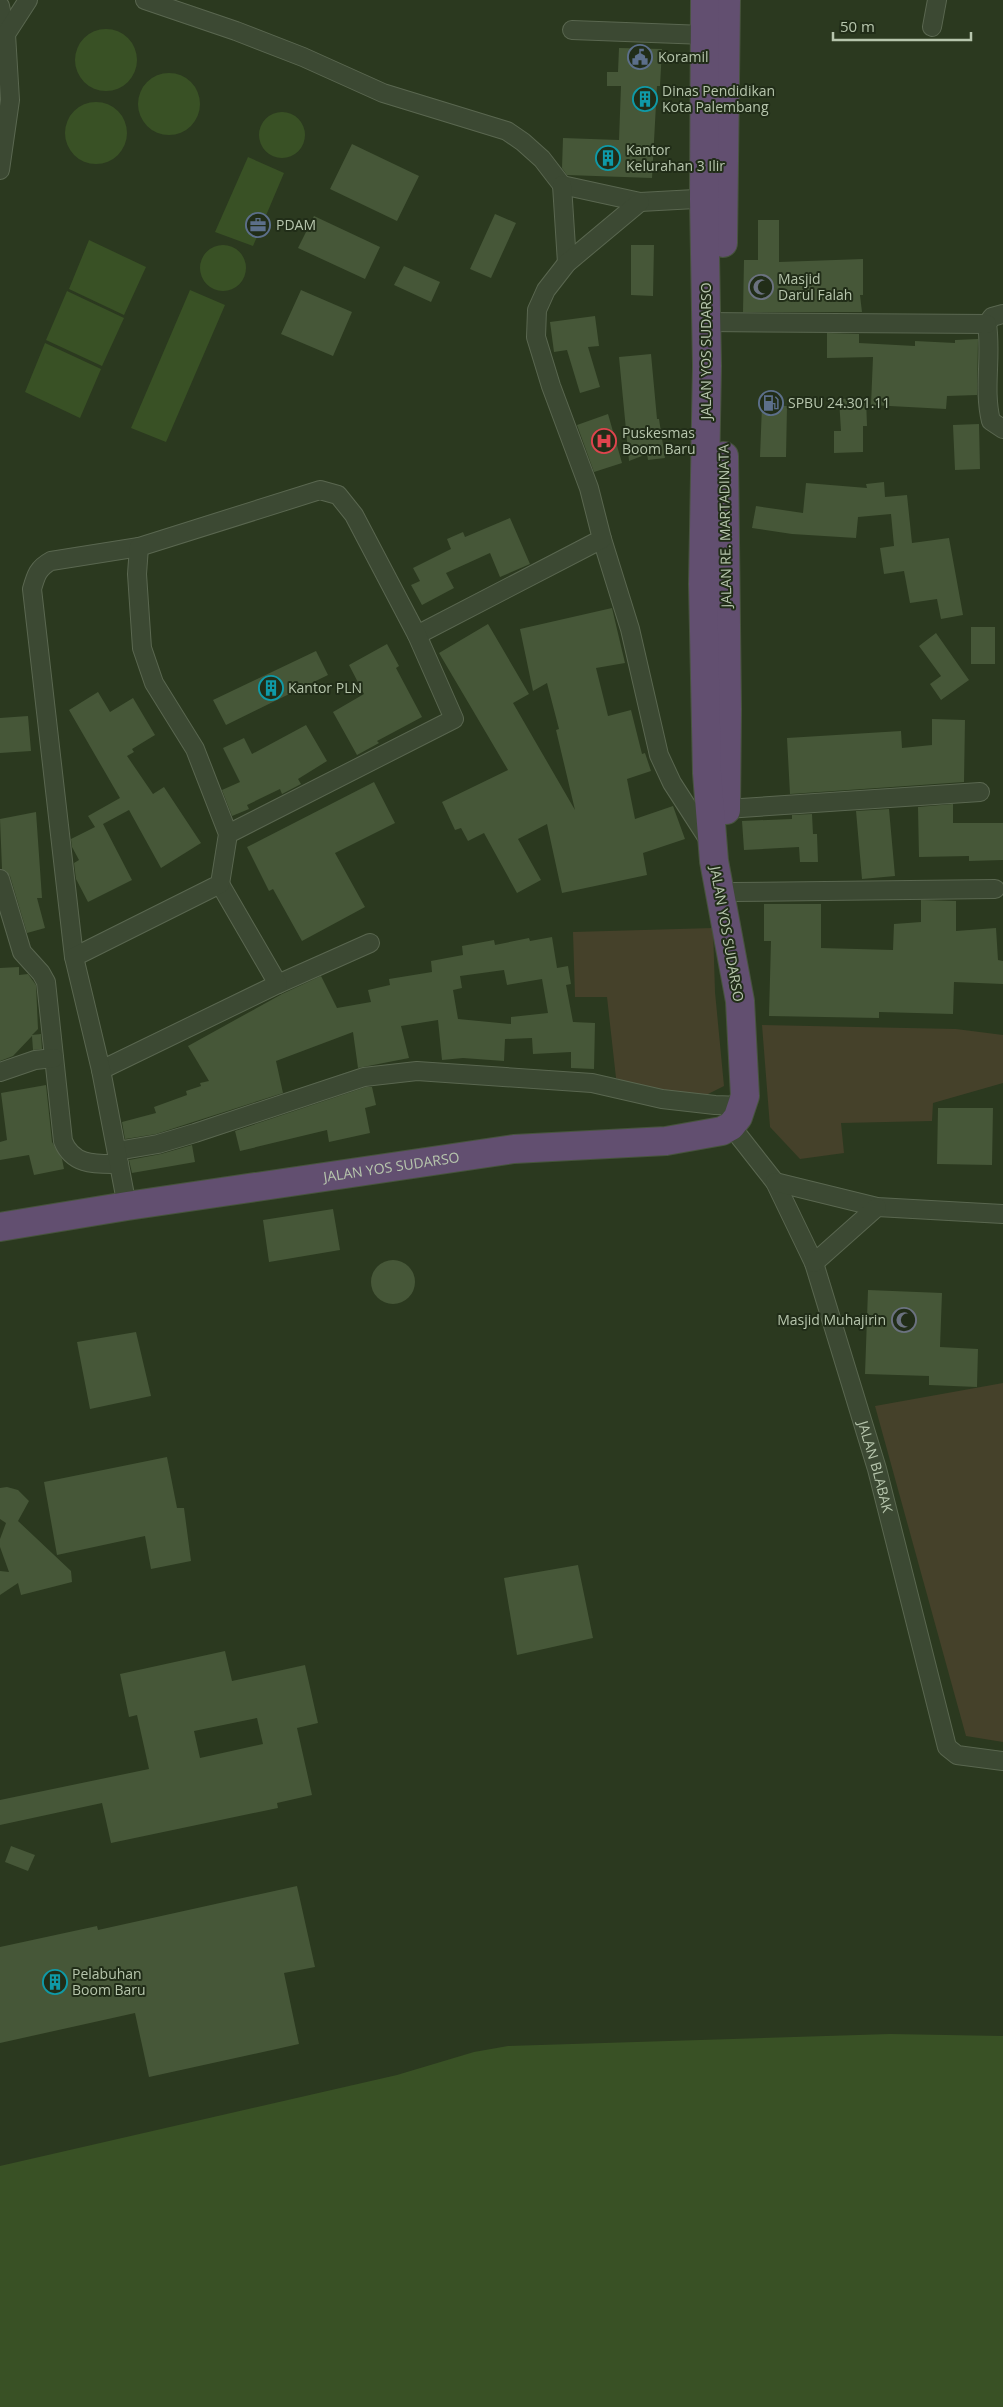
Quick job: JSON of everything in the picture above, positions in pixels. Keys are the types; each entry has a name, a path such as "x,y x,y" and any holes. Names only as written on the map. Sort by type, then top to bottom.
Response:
{"highway":[{"path":"705,0 705,34 714,198"},
{"name":"JALAN RE. MARTADINATA","path":"726,0 714,198 715,322 727,709 726,809 734,892 727,930"},
{"name":"JALAN YOS SUDARSO","path":"0,1227 127,1206 514,1149 666,1141 709,1134 740,1126 744,1062 740,1001 712,845 707,773 704,584 715,322"}],"street":[{"path":"5,43 28,0"},
{"path":"145,0 244,34 303,57 383,93 507,131 524,142 542,159 562,185 567,262"},
{"path":"932,27 937,0"},
{"path":"0,6 10,100 0,170"},
{"path":"572,30 705,34"},
{"path":"562,185 640,202 714,198"},
{"path":"640,202 567,262 546,290 537,310 536,337 551,386 589,488 602,539 630,628 660,755 672,783 712,845"},
{"path":"1003,314 992,317 987,324 989,337 987,406 991,421 1003,429"},
{"path":"715,322 987,324"},
{"path":"127,1206 101,1070 74,957 32,589 40,567 51,561 139,547 320,490 328,491 338,495 354,515 417,635 454,719 228,834"},
{"path":"417,635 602,539"},
{"path":"139,547 137,574 142,648 154,683 195,749 228,834 220,884 278,984"},
{"path":"726,809 980,792"},
{"path":"0,879 7,931 25,958 41,973 46,982 63,1141 66,1148 82,1162 118,1158 364,1077 417,1070 592,1083 662,1098 715,1106 740,1126"},
{"path":"74,957 220,884"},
{"path":"734,892 995,888"},
{"path":"101,1070 278,984 370,943"},
{"path":"0,1072 35,1060 54,1058"},
{"name":"JALAN BLABAK","path":"740,1126 775,1182 814,1263 877,1468 948,1746 957,1755 1003,1761"},
{"path":"775,1182 877,1207 1003,1214"},
{"path":"814,1263 877,1207"}],"shaded area":[{"path":"106,29 118,31 128,38 135,48 137,60 135,72 128,82 118,89 106,91 94,89 84,82 77,72 75,60 77,48 84,38 94,31"},
{"path":"169,73 181,75 191,82 198,92 200,104 198,116 191,126 181,133 169,135 157,133 147,126 140,116 138,104 140,92 147,82 157,75"},
{"path":"96,102 108,104 118,111 125,121 127,133 125,145 118,155 108,162 96,164 84,162 74,155 67,145 65,133 67,121 74,111 84,104"},
{"path":"277,112 287,112 299,118 304,126 304,144 299,152 291,157 277,158 269,155 262,148 259,140 259,130 262,122 269,115"},
{"path":"248,157 284,173 253,246 215,232"},
{"path":"89,240 146,267 124,315 69,289"},
{"path":"218,245 228,245 240,251 245,259 245,277 240,285 232,290 218,291 210,288 203,281 200,273 200,263 203,255 210,248"},
{"path":"190,290 225,305 166,442 131,428"},
{"path":"67,291 124,318 102,366 46,340"},
{"path":"45,343 101,369 80,418 25,392"},
{"path":"713,928 715,992 724,1086 702,1097 649,1091 616,1078 607,997 575,997 573,932"},
{"path":"762,1025 956,1029 1003,1035 1003,1083 933,1103 932,1121 841,1123 844,1153 800,1159 770,1127"},
{"path":"1003,1383 1003,1742 966,1736 875,1406"},
{"path":"890,2034 1003,2036 1003,2407 0,2407 0,2166 397,2075 474,2052 508,2046"}],"building":[{"path":"619,48 662,49 660,86 657,86 652,178 567,175 562,168 563,138 619,140 621,86 607,86 607,72 618,72"},
{"path":"352,144 419,176 397,221 330,189"},
{"path":"495,214 516,223 491,278 470,269"},
{"path":"314,216 380,247 365,279 298,248"},
{"path":"758,220 779,220 779,262 863,259 863,295 860,295 862,312 743,312 744,260 758,260"},
{"path":"631,245 654,245 653,296 631,295"},
{"path":"404,266 440,282 431,302 394,285"},
{"path":"301,290 352,312 333,356 281,334"},
{"path":"595,316 599,346 588,347 600,387 580,393 567,350 554,352 550,322"},
{"path":"827,333 859,334 859,343 915,346 915,341 955,343 955,340 978,339 977,395 947,396 946,409 871,405 873,357 827,358"},
{"path":"651,354 657,419 659,419 665,458 648,460 647,454 629,461 619,357"},
{"path":"866,398 867,426 863,426 863,452 834,453 834,431 841,431 839,399"},
{"path":"762,405 787,406 786,457 760,457"},
{"path":"608,414 622,463 594,472 577,425"},
{"path":"979,424 980,469 955,470 953,425"},
{"path":"884,482 885,497 907,495 912,543 949,538 963,615 941,619 937,599 910,603 904,571 884,574 880,548 894,546 891,514 858,517 856,538 792,534 752,528 756,506 803,513 806,483 867,488 866,484"},
{"path":"510,518 530,564 500,577 490,553 446,573 454,588 422,605 411,585 420,581 413,568 451,549 447,539 463,532 465,537"},
{"path":"612,608 625,663 596,668 608,716 631,710 642,754 645,753 651,771 627,779 635,819 673,806 685,839 643,853 647,875 562,893 547,824 518,839 541,880 517,893 484,833 468,841 461,828 455,830 442,802 508,770 439,653 488,624 529,694 513,703 575,810 556,730 559,729 547,683 533,691 520,629"},
{"path":"971,627 995,627 995,664 971,664"},
{"path":"936,633 969,680 941,700 930,684 941,676 919,646"},
{"path":"387,644 399,666 396,668 422,717 377,741 379,743 357,755 333,712 364,694 349,665"},
{"name":"Kantor PLN","path":"316,651 328,675 226,725 213,700"},
{"path":"98,692 110,712 133,698 155,735 132,749 134,752 127,756 153,794 164,787 201,843 161,868 129,810 103,824 132,880 88,902 76,879 74,863 79,860 72,847 71,839 95,827 88,816 120,798 69,710"},
{"path":"28,716 31,751 0,753 0,718"},
{"path":"932,719 965,720 964,782 790,794 787,738 901,731 902,748 932,745"},
{"path":"306,725 327,761 298,779 301,784 282,794 280,789 247,805 249,809 232,816 222,790 240,782 223,748 244,738 252,754"},
{"path":"374,782 395,823 335,853 365,907 302,941 273,889 269,891 247,847"},
{"path":"953,804 953,823 1003,823 1003,860 969,861 969,856 919,857 918,807"},
{"path":"889,809 895,876 862,879 856,811"},
{"path":"36,812 42,898 37,898 45,928 27,933 10,876 2,869 0,819"},
{"path":"812,814 813,834 817,834 818,862 800,862 799,847 744,850 742,821 792,819 792,815"},
{"path":"921,900 956,901 956,931 996,928 998,960 1003,961 1003,984 954,982 953,1014 879,1012 879,1018 769,1016 771,941 764,941 764,904 821,904 821,948 893,950 894,924 921,922"},
{"path":"552,937 557,968 568,966 571,984 566,985 573,1022 595,1023 594,1069 571,1068 571,1052 533,1054 532,1038 505,1039 504,1061 463,1058 442,1060 438,1020 401,1026 409,1058 358,1068 353,1032 276,1061 283,1093 156,1134 125,1139 122,1122 156,1113 154,1107 187,1095 186,1091 201,1086 200,1083 209,1081 188,1046 282,994 321,976 337,1008 371,1002 368,990 390,985 389,979 432,972 431,961 463,955 462,946 494,940 495,945 529,938 530,941","holes":["504,970 507,985 542,979 548,1013 511,1017 511,1024 458,1019 453,990 462,988 460,976"]},
{"path":"19,967 19,975 28,974 36,985 38,1029 32,1035 41,1034 42,1049 33,1050 32,1036 13,1056 0,1061 0,968"},
{"path":"46,1085 52,1142 62,1159 64,1169 34,1175 29,1155 0,1160 0,1142 7,1140 1,1093"},
{"path":"366,1087 372,1087 376,1105 365,1108 370,1133 329,1142 327,1130 240,1151 235,1131"},
{"path":"938,1108 993,1108 992,1165 937,1164"},
{"path":"192,1145 195,1162 132,1173 129,1160 161,1154"},
{"path":"333,1209 340,1250 269,1262 263,1220"},
{"path":"393,1260 405,1264 411,1270 415,1282 411,1294 405,1300 393,1304 381,1300 375,1294 371,1282 375,1270 381,1264"},
{"name":"Masjid Muhajirin","path":"868,1290 942,1293 940,1347 978,1349 977,1387 929,1385 929,1376 865,1374"},
{"path":"136,1332 151,1396 90,1409 77,1342"},
{"path":"167,1457 177,1508 184,1508 191,1561 151,1569 145,1536 57,1555 44,1482"},
{"path":"7,1487 18,1490 29,1501 18,1521 71,1571 72,1582 21,1595 18,1583 0,1595 0,1571 9,1572 0,1547 0,1539 6,1523 0,1519 0,1488"},
{"path":"578,1565 593,1638 517,1655 504,1578"},
{"path":"225,1651 232,1681 305,1665 318,1723 297,1728 312,1795 277,1803 278,1808 111,1843 102,1803 0,1825 0,1800 149,1769 137,1715 129,1717 120,1674","holes":["257,1718 263,1744 200,1758 194,1731"]},
{"path":"11,1846 35,1855 28,1871 5,1862"},
{"path":"297,1886 315,1967 284,1973 299,2044 149,2077 135,2013 0,2043 0,1947 97,1926 98,1930"}],"place":[{"name":"Koramil","path":"640,57"},
{"name":"Dinas Pendidikan Kota Palembang","path":"645,99"},
{"name":"Kantor Kelurahan 3 Ilir","path":"608,158"},
{"name":"PDAM","path":"258,225"},
{"name":"Masjid Darul Falah","path":"761,287"},
{"name":"SPBU 24.301.11","path":"771,403"},
{"name":"Puskesmas Boom Baru","path":"604,441"},
{"name":"Kantor PLN","path":"271,688"},
{"name":"Masjid Muhajirin","path":"904,1320"},
{"name":"Pelabuhan Boom Baru","path":"55,1982"}]}
